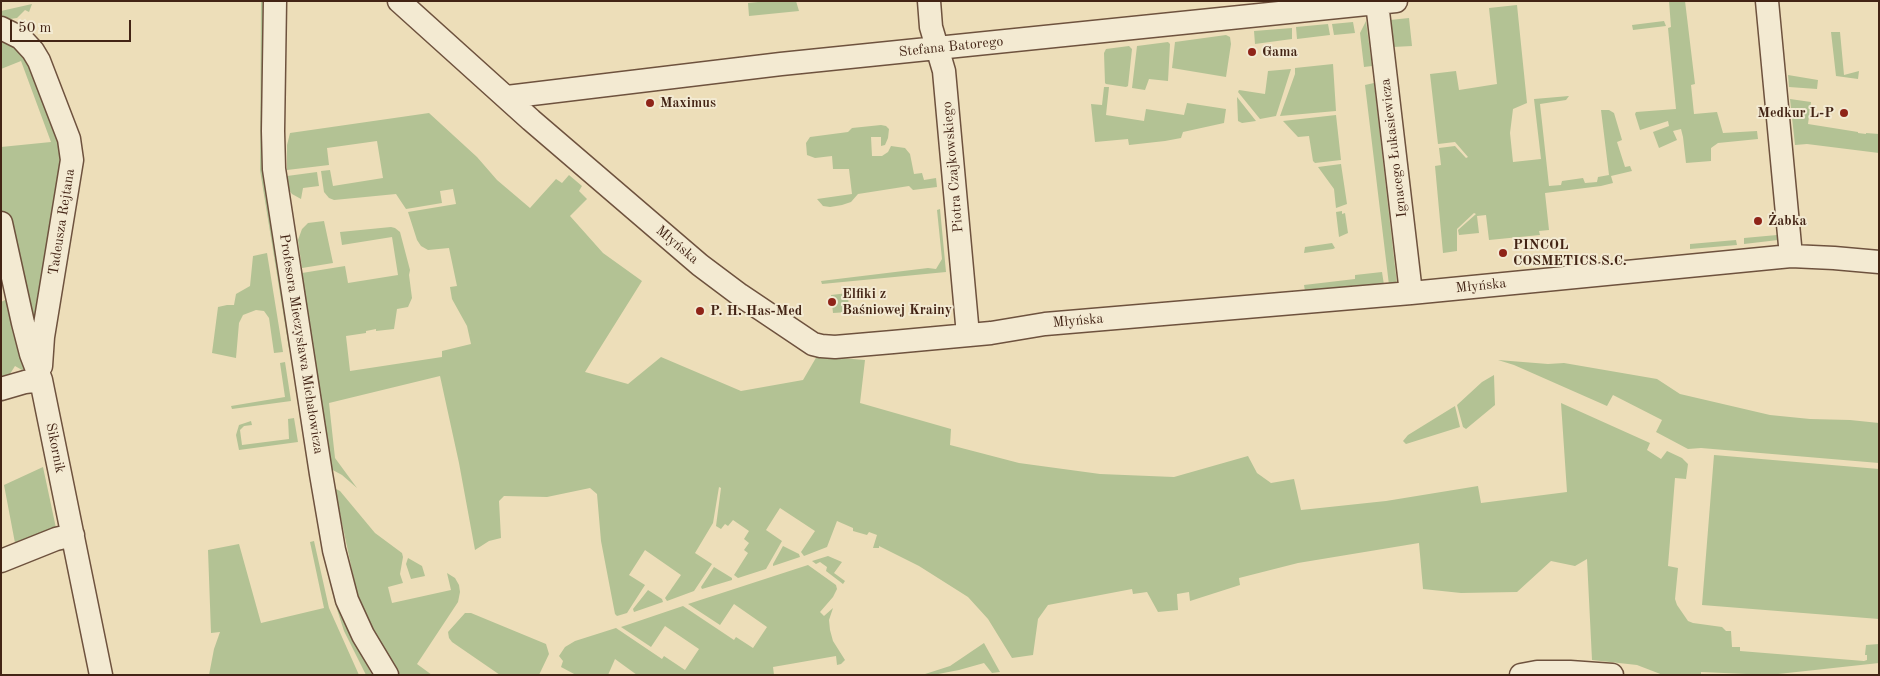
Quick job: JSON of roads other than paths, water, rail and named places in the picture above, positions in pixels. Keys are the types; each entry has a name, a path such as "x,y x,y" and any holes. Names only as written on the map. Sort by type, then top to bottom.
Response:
{"street":[{"name":"Profesora Mieczysława Michałowicza","path":"275,1 274,169 323,484 336,559 347,600 363,635 387,675"},
{"name":"Młyńska","path":"399,1 508,97 531,120 700,265 740,295 813,344 822,346 835,347 968,335 1044,324 1411,293 1791,256 1879,262"},
{"name":"Piotra Czajkowskiego","path":"929,1 931,28 944,70 968,335"},
{"path":"1767,1 1791,256"},
{"name":"Stefana Batorego","path":"508,97 642,80 1386,2"},
{"name":"Ignacego Łukasiewicza","path":"1386,2 1411,293"},
{"name":"Tadeusza Rejtana","path":"1,28 21,38 39,61 69,139 72,160 43,337 41,380"},
{"name":"Sikornik","path":"1,223 23,323 31,354 41,380 101,675"},
{"path":"1,389 25,382 41,380"},
{"path":"1,561 56,539 72,535"},
{"path":"1521,675 1537,672 1570,672 1612,675"}],"place":[{"name":"Gama","path":"1252,52"},
{"name":"Maximus","path":"650,103"},
{"name":"Medkur L-P","path":"1844,113"},
{"name":"Żabka","path":"1758,221"},
{"name":"PINCOL COSMETICS S.C.","path":"1503,253"},
{"name":"Elfiki z Baśniowej Krainy","path":"832,302"},
{"name":"P. H. Has-Med","path":"700,311"}]}
